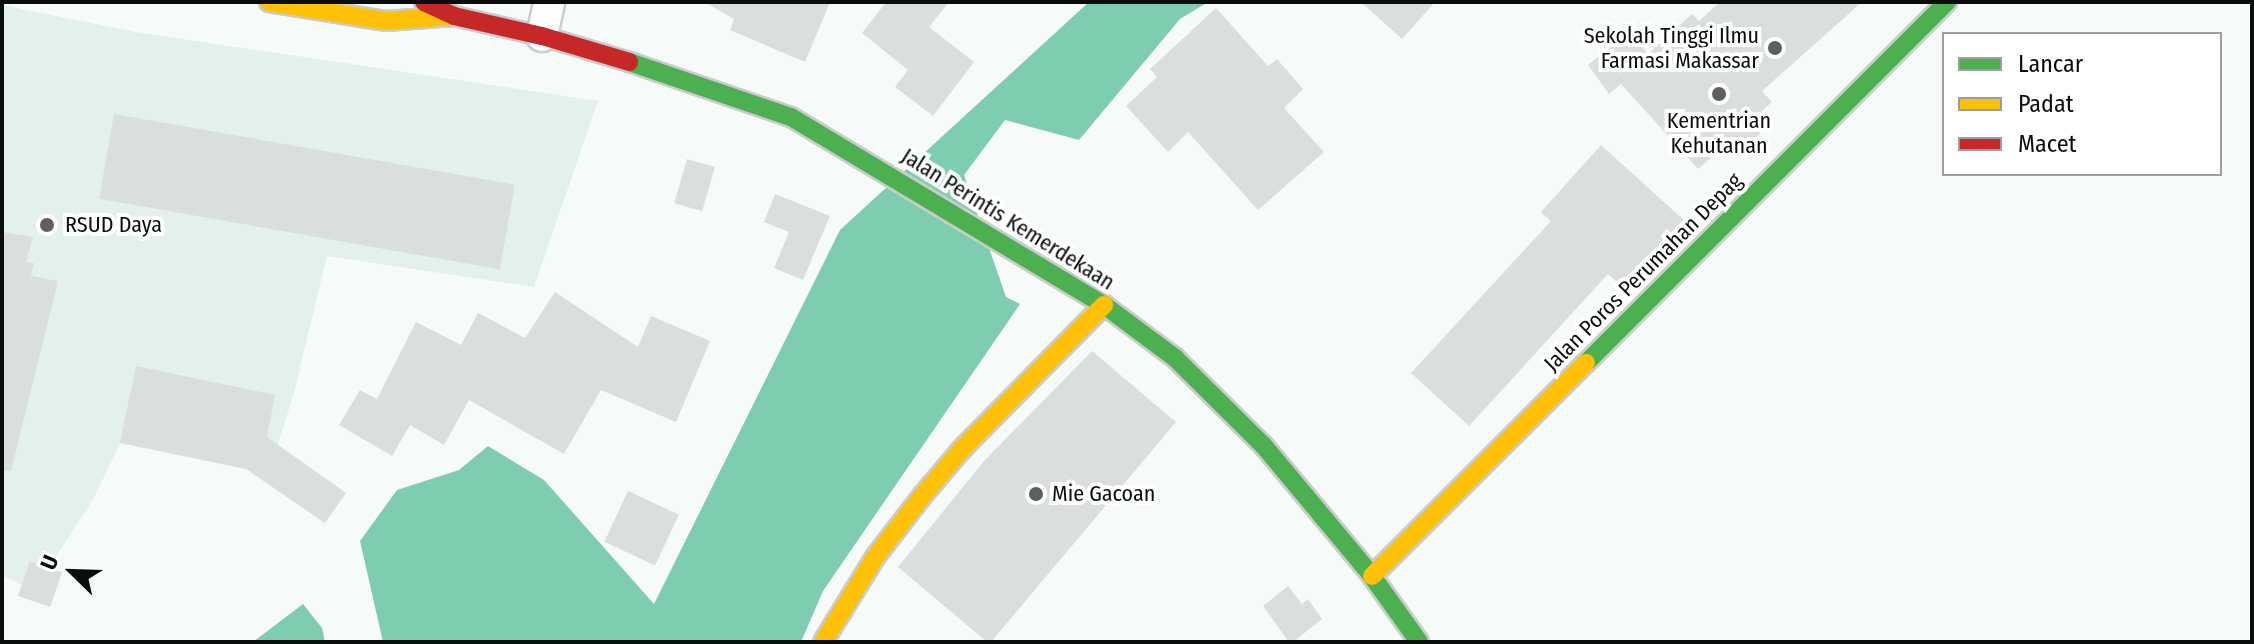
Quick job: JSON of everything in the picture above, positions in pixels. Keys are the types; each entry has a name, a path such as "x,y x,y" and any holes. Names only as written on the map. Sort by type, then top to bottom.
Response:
{"main road":[{"name":"Jalan Perintis Kemerdekaan","path":"269,2 386,21 454,16"},
{"name":"Jalan Perintis Kemerdekaan","path":"424,2 454,16 542,36 674,75 791,117 1104,305 1175,358 1263,445 1372,576 1419,642"},
{"name":"Jalan Poros Perumahan Depag","path":"1372,576 1947,2"},
{"path":"823,642 876,556 923,495 961,450 1104,305"}],"street":[{"path":"542,36 549,2"}],"shaded area":[{"path":"1089,2 1208,2 1180,19 1079,140 1005,120 964,175 1006,297 1020,304 823,591 801,642 383,642 360,541 397,490 459,470 488,446 544,480 654,604 840,230"},
{"path":"2,5 136,32 598,101 534,287 327,256 294,393 272,463 260,467 120,443 94,498 34,590 2,576"},
{"path":"303,604 322,628 325,642 253,642"}],"building":[{"path":"704,2 830,2 805,62 730,30 734,19"},
{"path":"886,2 949,2 929,27 974,62 933,116 895,87 908,70 862,33"},
{"path":"1361,2 1435,2 1402,39"},
{"path":"1720,2 1862,2 1762,91 1772,102 1751,121 1761,133 1736,154 1727,144 1698,169 1621,84 1609,94 1588,65 1630,31 1648,54 1692,14 1699,21"},
{"path":"1216,8 1268,66 1277,59 1303,89 1284,108 1324,152 1258,210 1188,132 1168,152 1126,106 1157,77 1150,69"},
{"path":"114,114 515,185 500,269 99,199"},
{"path":"1601,145 1686,222 1625,289 1608,274 1469,426 1411,373 1551,221 1541,212"},
{"path":"687,159 715,167 702,211 674,203"},
{"path":"775,194 830,216 803,280 774,268 789,232 764,222"},
{"path":"2,232 33,237 26,262 34,263 31,276 58,281 11,471 2,470"},
{"path":"555,292 638,347 651,316 710,341 676,422 601,390 564,454 469,400 444,445 410,425 392,456 339,425 360,390 377,399 416,322 461,345 478,313 525,338"},
{"name":"Mie Gacoan","path":"1092,351 1176,422 991,642 987,642 898,567 984,461"},
{"path":"136,366 275,395 267,437 346,493 325,523 246,469 120,443"},
{"path":"628,491 679,515 655,565 604,542"},
{"path":"30,561 62,572 50,607 18,596"},
{"path":"1288,586 1302,604 1308,599 1322,619 1293,642 1289,642 1263,606"}],"traffic: fast":[{"path":"1586,363 1947,2"},
{"path":"629,62 791,117 1104,305 1175,358 1263,445 1372,576 1419,642"}],"traffic: slow":[{"path":"269,2 386,21 454,16"},
{"path":"823,642 876,556 923,495 961,450 1104,305"},
{"path":"1372,576 1586,363"}],"traffic: jam":[{"path":"424,2 454,16 542,36 629,62"}],"place":[{"name":"Sekolah Tinggi Ilmu Farmasi Makassar","path":"1775,48"},
{"name":"Kementrian Kehutanan","path":"1719,94"},
{"name":"RSUD Daya","path":"47,225"},
{"name":"Mie Gacoan","path":"1036,494"}]}
